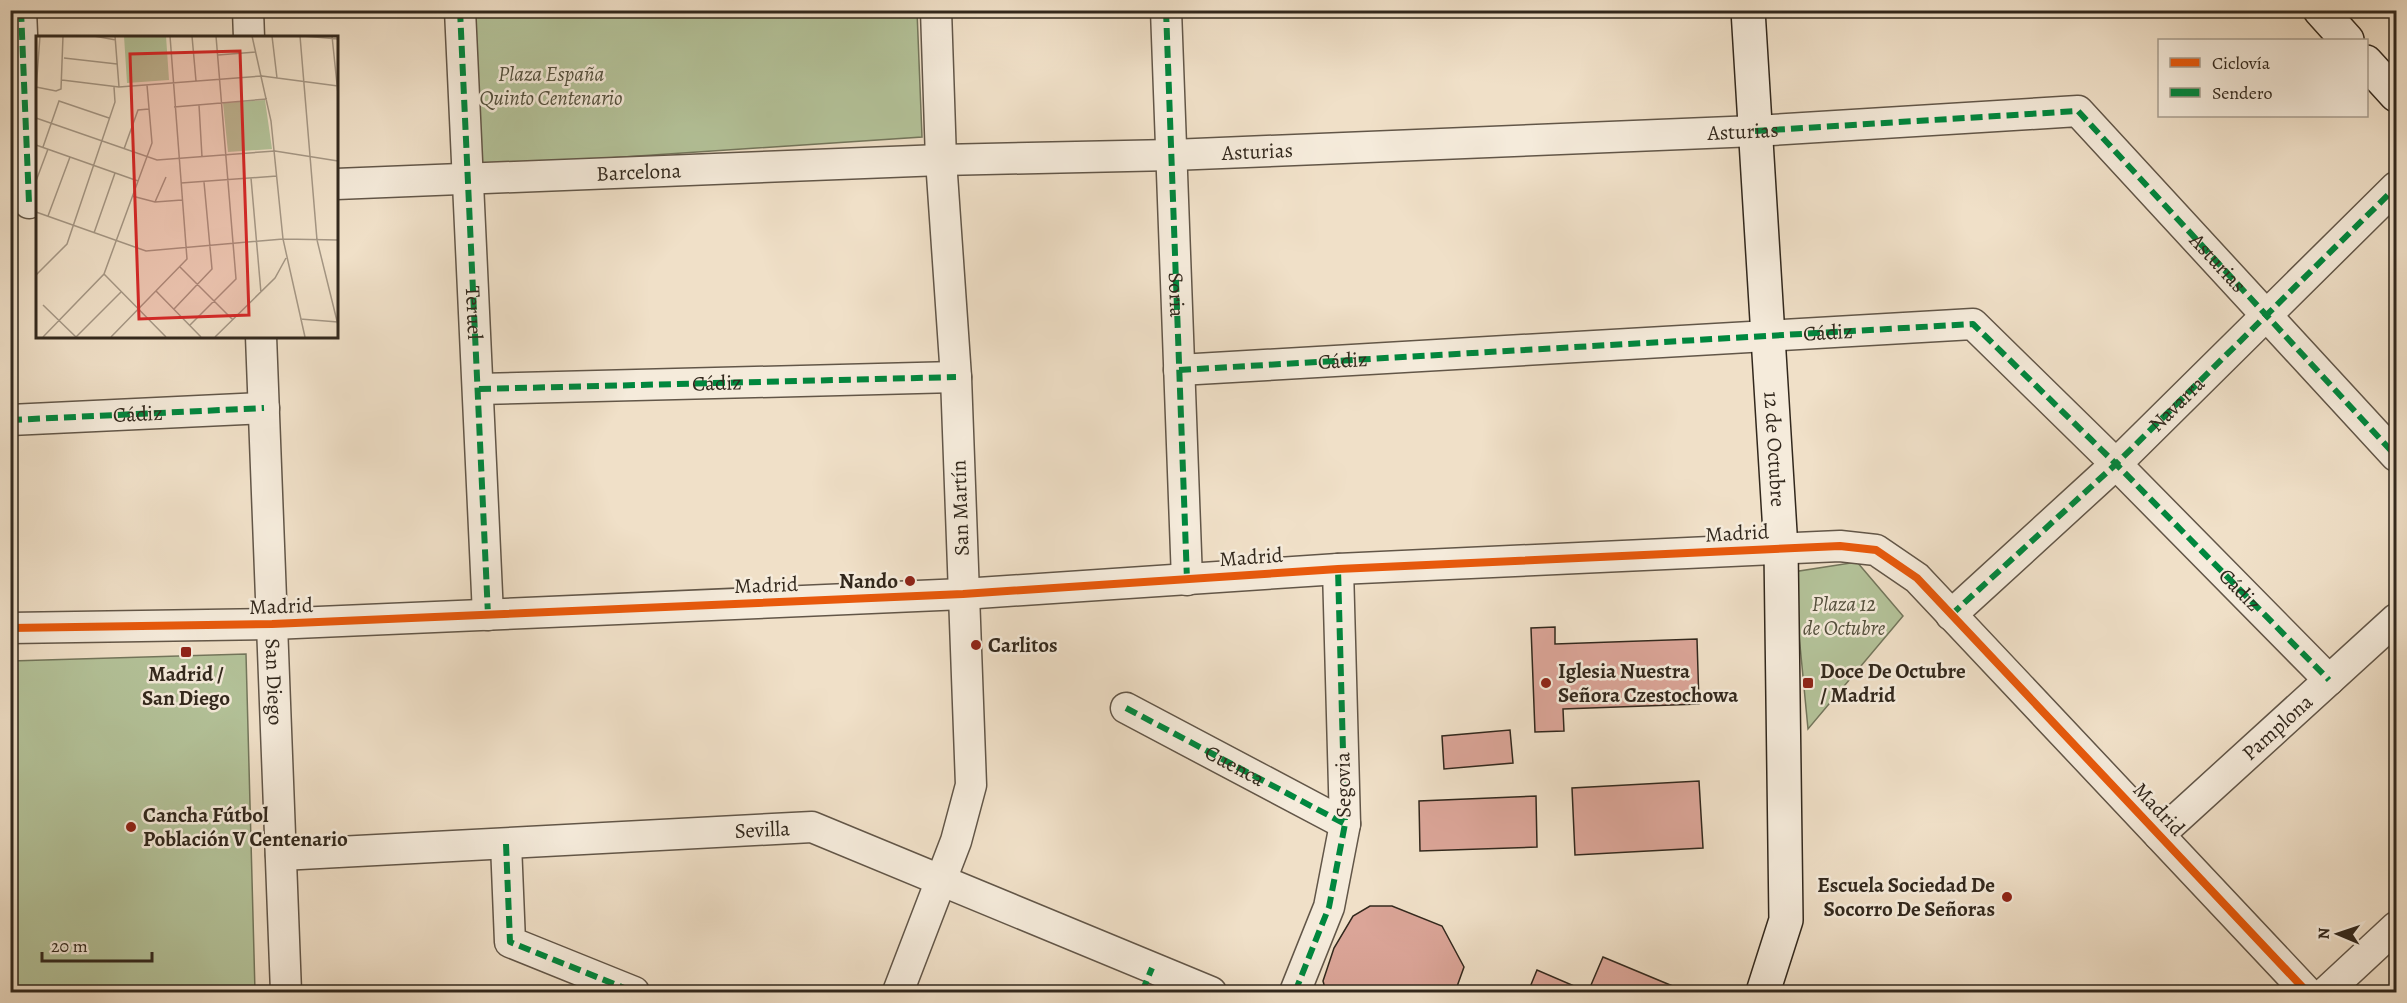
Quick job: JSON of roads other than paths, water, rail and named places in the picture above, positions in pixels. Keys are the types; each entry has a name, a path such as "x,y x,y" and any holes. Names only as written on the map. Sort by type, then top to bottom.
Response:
{"street":[{"path":"21,10 26,203"},
{"path":"248,10 249,36"},
{"name":"Teruel","path":"460,10 488,615"},
{"name":"San Martín","path":"898,993 942,879 971,785 956,377 941,160 936,10"},
{"name":"Soria","path":"1166,10 1187,580"},
{"name":"12 de Octubre","path":"1748,10 1782,549 1786,920 1763,993"},
{"path":"2320,10 2346,39"},
{"path":"2368,63 2397,95"},
{"name":"Asturias","path":"941,160 1172,155 1755,131 2078,111 2397,456"},
{"name":"Barcelona","path":"338,184 941,160"},
{"name":"Navarra","path":"1951,615 2116,464 2265,314 2397,187"},
{"name":"Cádiz","path":"1179,370 1973,324 2116,464 2329,681"},
{"name":"San Diego","path":"261,338 286,993"},
{"name":"Cádiz","path":"478,389 956,377"},
{"name":"Cádiz","path":"10,420 264,408"},
{"name":"Madrid","path":"10,628 272,624 488,615 963,594 1338,569 1840,546 1876,550 1917,578 2307,993"},
{"name":"Segovia","path":"1295,993 1329,907 1345,824 1338,569"},
{"name":"Pamplona","path":"2159,835 2397,619"},
{"name":"Cuenca","path":"1126,708 1345,824"},
{"name":"Sevilla","path":"281,855 812,827 942,879 1147,980 1210,993"},
{"path":"506,844 510,942 634,993"},
{"path":"2326,993 2397,927"}],"place":[{"name":"Nando","path":"910,581"},
{"name":"Carlitos","path":"976,645"},
{"name":"Madrid / San Diego","path":"186,652"},
{"name":"Iglesia Nuestra Señora Czestochowa","path":"1546,683"},
{"name":"Doce De Octubre / Madrid","path":"1808,683"},
{"name":"Cancha Fútbol Población V Centenario","path":"131,827"},
{"name":"Escuela Sociedad De Socorro De Señoras","path":"2007,897"}],"park label":[{"name":"Plaza España Quinto Centenario","path":"551,86"},
{"name":"Plaza 12 de Octubre","path":"1844,616"}]}
